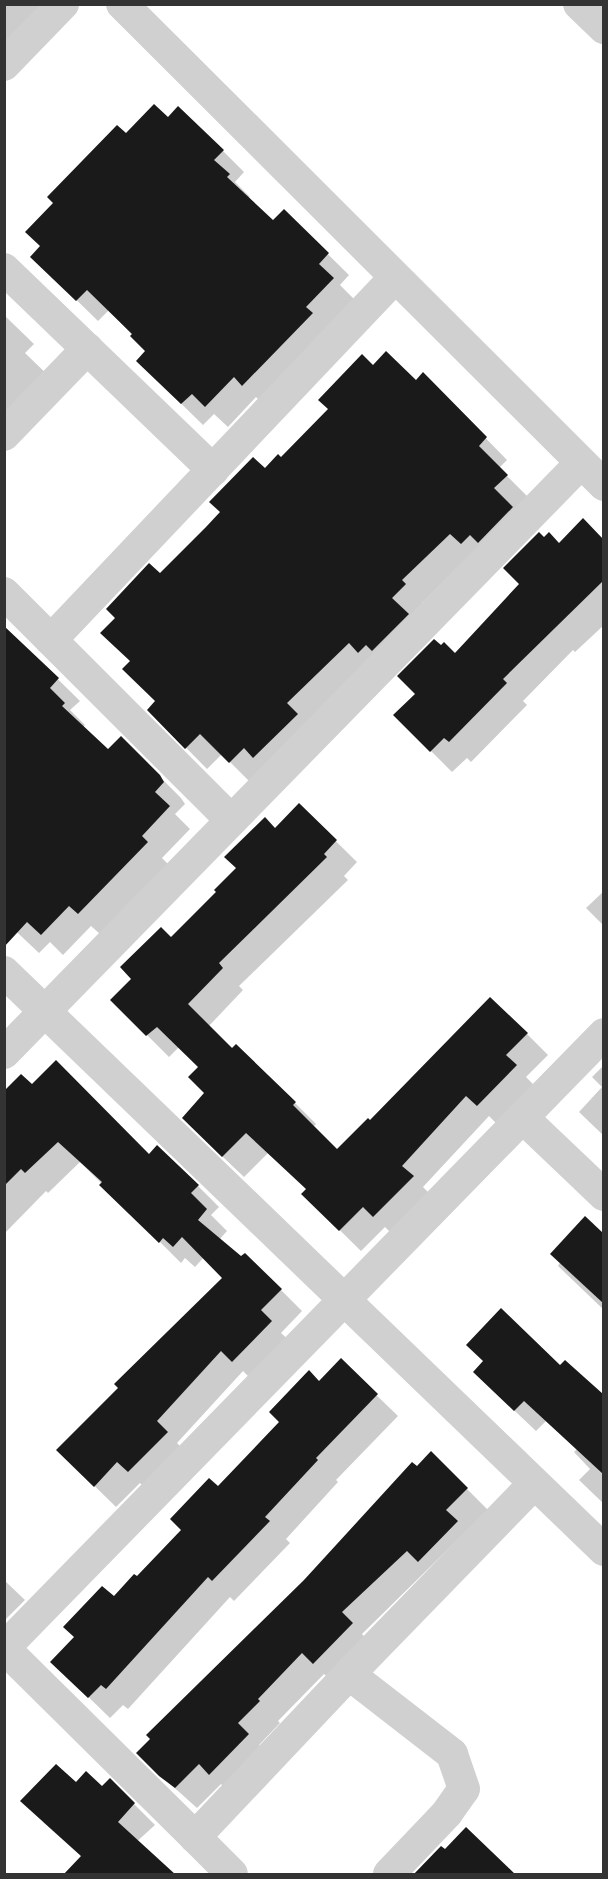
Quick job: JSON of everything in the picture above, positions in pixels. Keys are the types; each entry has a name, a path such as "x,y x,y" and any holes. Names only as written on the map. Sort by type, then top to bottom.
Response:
{"street":[{"path":"4,65 63,4"},
{"path":"122,4 603,485"},
{"path":"579,4 603,28"},
{"path":"4,269 213,470"},
{"path":"51,640 395,278"},
{"path":"4,435 87,349"},
{"path":"4,1053 581,463"},
{"path":"4,593 231,820"},
{"path":"4,972 342,1301 603,1550"},
{"path":"232,1875 4,1648 603,1034"},
{"path":"522,1117 603,1195"},
{"path":"195,1837 349,1674 534,1484"},
{"path":"349,1674 452,1754 464,1789 447,1813 389,1875"}],"building":[{"path":"154,104 168,117 178,106 224,150 214,160 230,174 227,177 273,220 284,209 329,253 319,264 334,278 306,307 313,313 242,386 234,377 205,407 192,394 181,404 136,361 145,351 130,336 132,334 87,290 76,301 30,257 40,246 25,232 53,203 47,197 117,125 126,133"},
{"path":"386,351 416,380 423,372 487,437 479,446 508,475 494,488 513,507 478,543 470,535 461,544 450,534 402,580 406,584 392,598 409,614 372,651 366,645 358,653 349,643 287,703 298,714 253,758 244,748 229,763 200,734 185,749 147,710 155,701 122,669 130,661 100,633 115,618 106,609 149,563 160,573 206,527 220,512 209,502 253,457 265,468 278,454 281,457 328,409 318,400 362,354 373,365"},
{"path":"583,518 603,539 603,581 503,679 507,683 449,742 444,738 430,752 393,715 415,694 397,676 434,639 441,645 444,642 455,653 519,584 503,568 539,532 544,537 549,532 559,543"},
{"path":"4,626 59,678 50,688 65,703 62,706 108,749 121,736 160,775 164,782 155,792 170,806 142,836 148,842 78,914 69,906 41,935 27,922 4,947"},
{"path":"299,803 337,840 324,854 327,857 219,963 223,968 188,1004 232,1048 236,1044 296,1102 293,1105 337,1149 368,1118 370,1120 490,997 528,1033 506,1055 517,1065 477,1106 466,1096 402,1166 414,1176 373,1217 363,1207 339,1231 301,1194 306,1189 246,1133 222,1157 182,1118 204,1093 188,1077 198,1067 157,1027 146,1036 110,1000 131,979 120,967 161,927 171,937 216,892 214,890 236,868 224,857 265,817 275,828"},
{"path":"56,1060 149,1154 157,1145 199,1185 191,1193 207,1209 198,1220 241,1256 245,1253 282,1289 261,1310 272,1321 232,1362 221,1351 157,1421 168,1432 128,1472 117,1462 94,1487 56,1450 118,1388 114,1384 222,1278 182,1237 173,1247 163,1238 159,1243 99,1185 102,1182 58,1142 25,1173 21,1169 4,1186 4,1091 21,1074 32,1084"},
{"path":"585,1216 603,1233 603,1303 550,1254"},
{"path":"501,1308 560,1365 565,1360 603,1394 603,1474 524,1401 514,1411 473,1372 483,1361 466,1345"},
{"path":"341,1358 378,1394 316,1458 318,1460 265,1517 270,1521 212,1581 208,1577 106,1689 101,1685 88,1698 50,1662 74,1637 63,1627 102,1586 114,1596 134,1574 137,1576 181,1530 170,1519 209,1478 218,1486 279,1422 269,1412 309,1370 319,1381"},
{"path":"431,1451 468,1488 446,1510 458,1521 418,1562 407,1551 342,1612 353,1623 313,1664 302,1653 258,1699 260,1701 238,1723 249,1734 209,1775 199,1764 175,1788 159,1776 136,1753 150,1739 146,1735 304,1580 412,1462 417,1466"},
{"path":"56,1764 76,1782 86,1771 102,1786 110,1778 135,1803 118,1822 176,1875 63,1875 81,1856 20,1801"},
{"path":"466,1827 516,1875 413,1875 441,1846 445,1849"}]}
